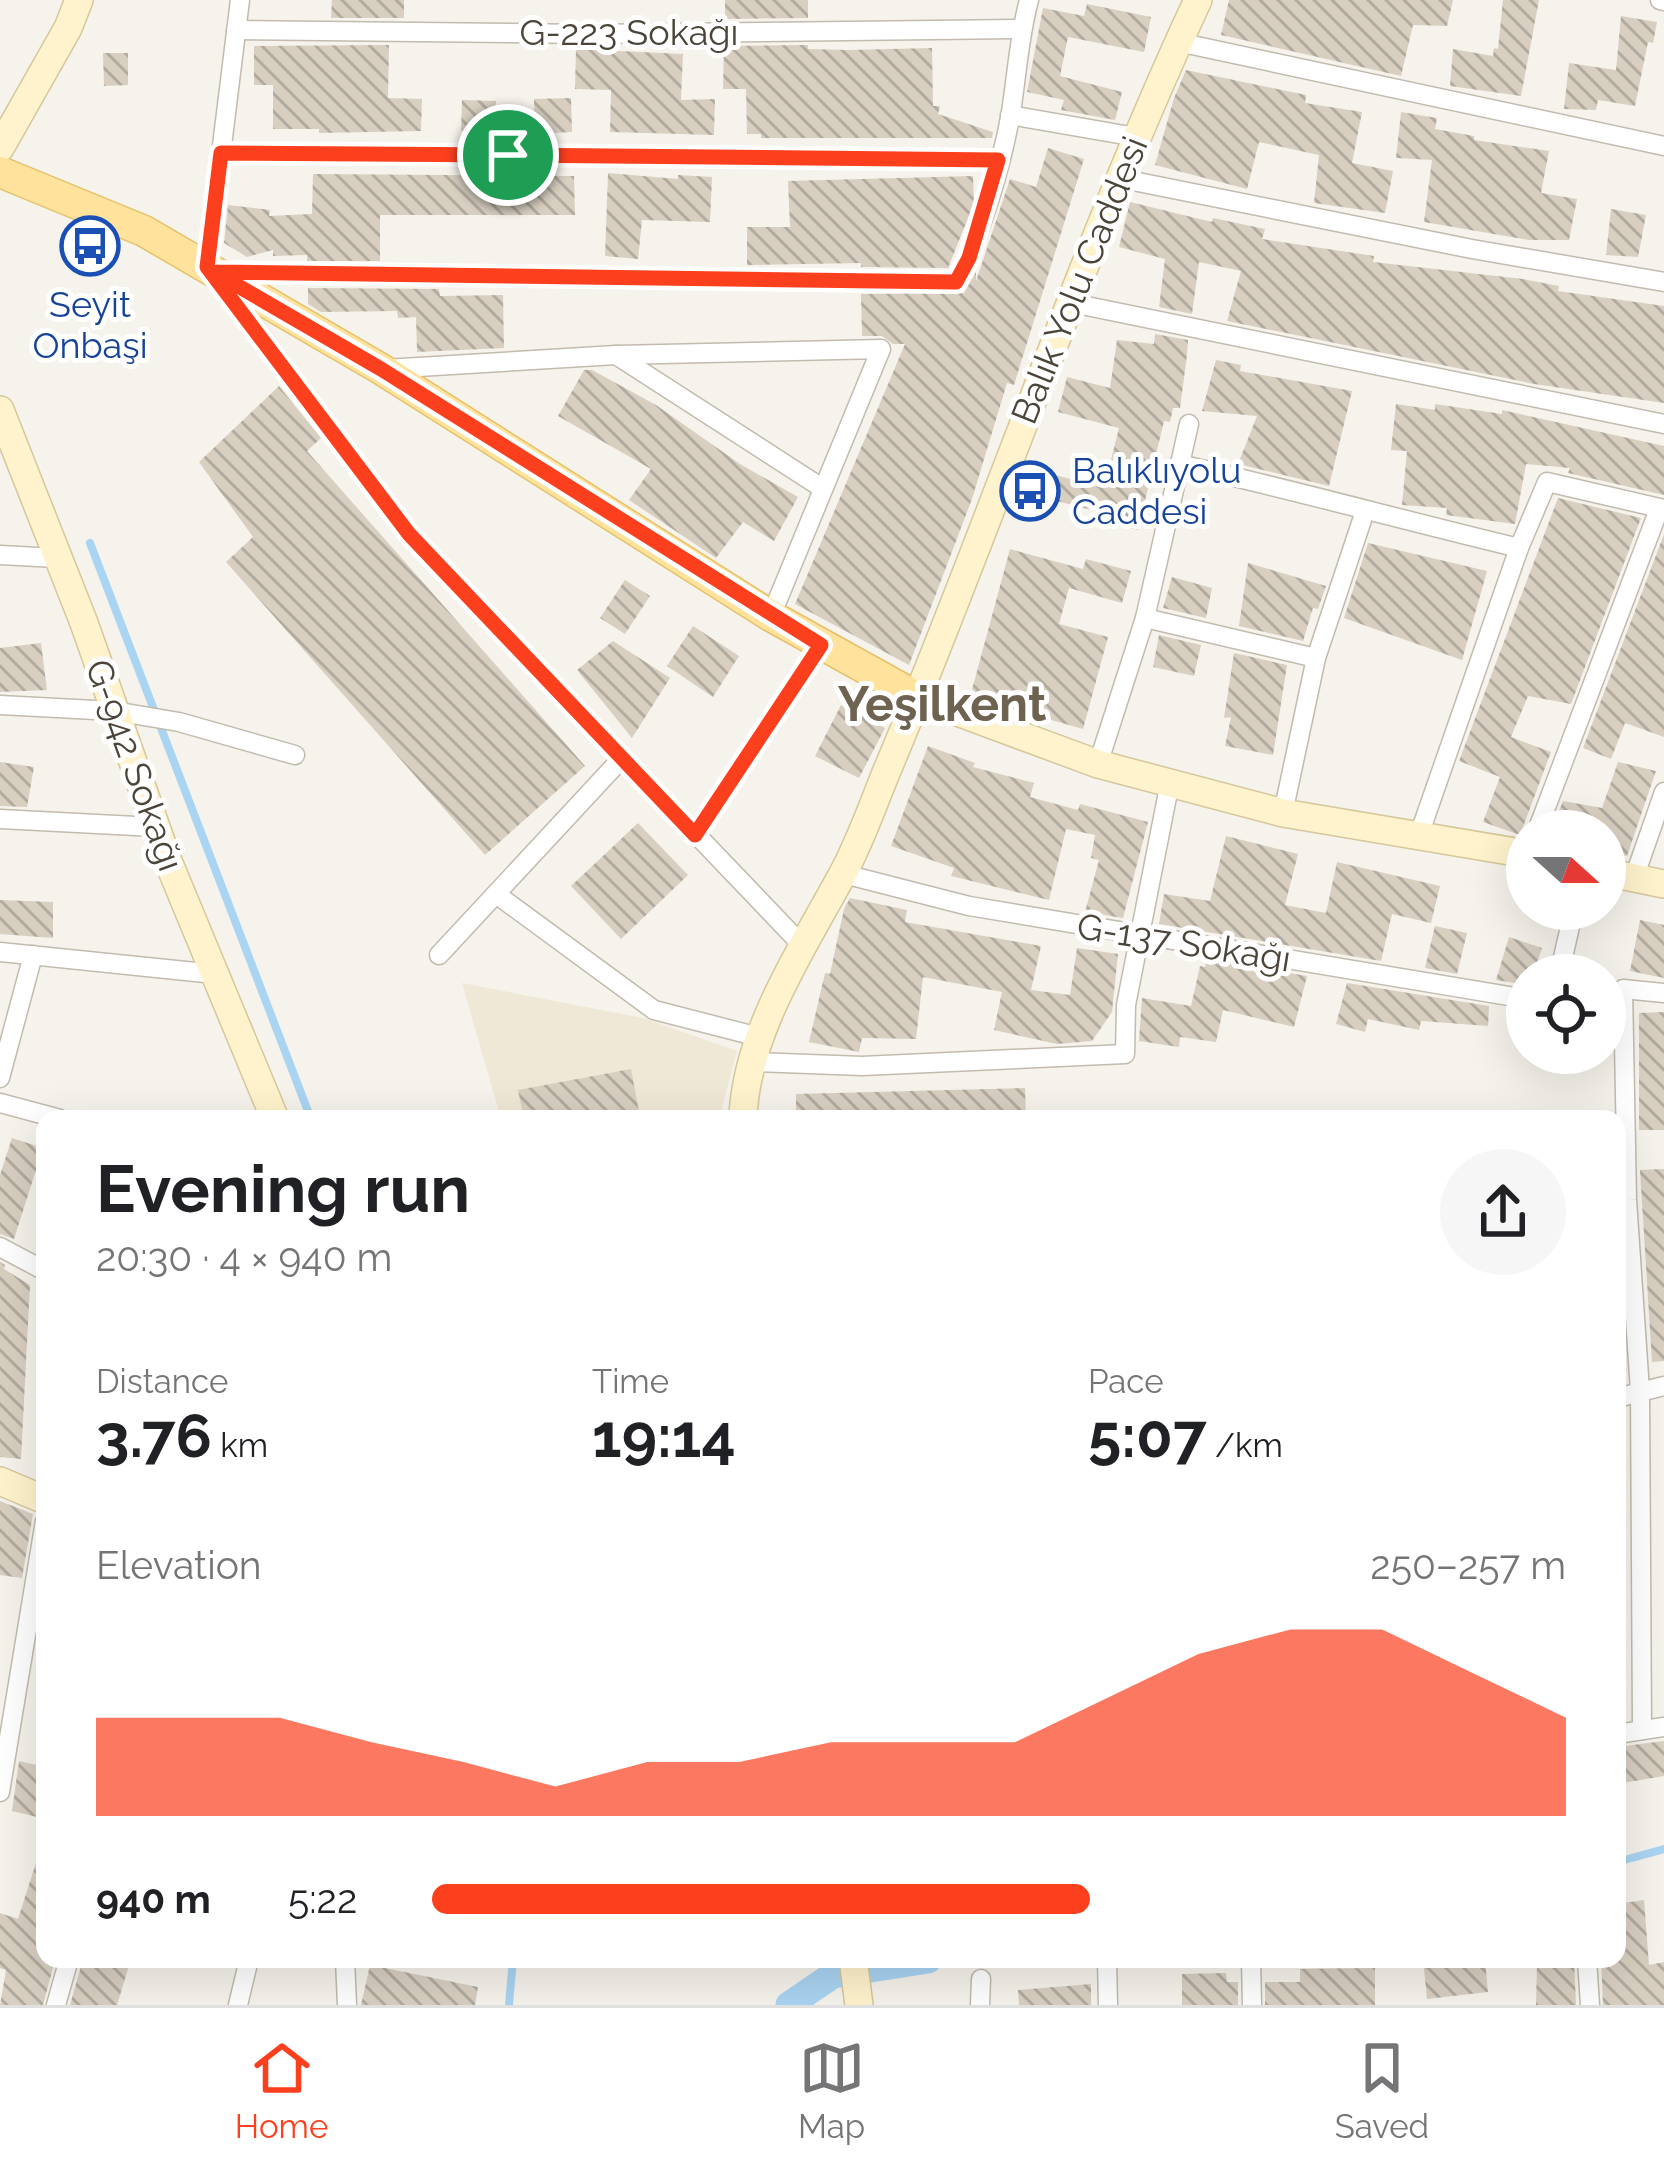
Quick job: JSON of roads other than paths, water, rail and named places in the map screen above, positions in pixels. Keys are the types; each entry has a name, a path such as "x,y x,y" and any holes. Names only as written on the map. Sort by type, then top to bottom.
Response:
{"main road":[{"path":"0,148 79,0"},
{"name":"Balık Yolu Caddesi","path":"743,1110 758,1050 801,944 844,874 917,697 1067,302 1198,0"},
{"path":"0,172 144,231 381,369 771,616 917,697 1098,764 1283,813 1506,850"},
{"name":"G-942 Sokağı","path":"0,410 123,713 155,826 271,1110"},
{"path":"1626,876 1664,884"},
{"path":"0,1480 36,1496"},
{"path":"854,1968 859,2005"}],"street":[{"path":"240,0 210,270 409,534 801,944"},
{"path":"210,270 956,282 969,258 1010,116 1029,0"},
{"name":"G-223 Sokağı","path":"236,30 610,34 1021,29"},
{"path":"1178,42 1664,146"},
{"path":"1010,116 1136,137"},
{"path":"221,153 998,160"},
{"path":"1118,178 1472,249 1664,281"},
{"path":"1067,302 1664,424"},
{"path":"381,369 616,355 881,350 771,616"},
{"path":"616,355 822,488"},
{"path":"1098,764 1144,618 1189,424"},
{"path":"1180,464 1520,548"},
{"path":"1419,835 1546,482 1662,509 1545,810"},
{"path":"1283,813 1316,658 1365,511"},
{"path":"0,555 57,558"},
{"path":"1144,618 1316,658"},
{"path":"695,835 821,645"},
{"path":"0,705 123,713 179,722 295,755"},
{"path":"439,955 622,758"},
{"path":"496,894 654,1010 758,1050 862,1066 1125,1054 1126,1006 1170,782"},
{"path":"1634,878 1664,792"},
{"path":"0,819 155,826"},
{"name":"G-137 Sokağı","path":"844,874 969,906 1506,996"},
{"path":"0,952 215,974"},
{"path":"0,1078 33,955"},
{"path":"1626,989 1664,993"},
{"path":"1617,1074 1618,1110"},
{"path":"0,1103 36,1113"},
{"path":"1626,1242 1640,1391 1642,1730"},
{"path":"0,1247 36,1266"},
{"path":"1626,1396 1664,1386"},
{"path":"0,1792 36,1575"},
{"path":"1626,1733 1664,1727"},
{"path":"56,2005 66,1968"},
{"path":"238,2005 247,1968"},
{"path":"345,1968 347,2005"},
{"path":"1107,1968 1108,2005"},
{"path":"1251,1968 1252,2005"},
{"path":"1588,1968 1590,2005"},
{"path":"980,2005 981,1979"}],"waterway":[{"path":"90,543 308,1110"},
{"path":"1626,1860 1664,1849"},
{"path":"509,2005 512,1968"},
{"path":"789,2005 833,1975 877,1968"}],"place":[{"name":"Seyit Onbaşi","path":"90,246"},
{"name":"Balıklıyolu Caddesi","path":"1030,491"}],"district":[{"name":"Yeşilkent","path":"942,704"}]}
